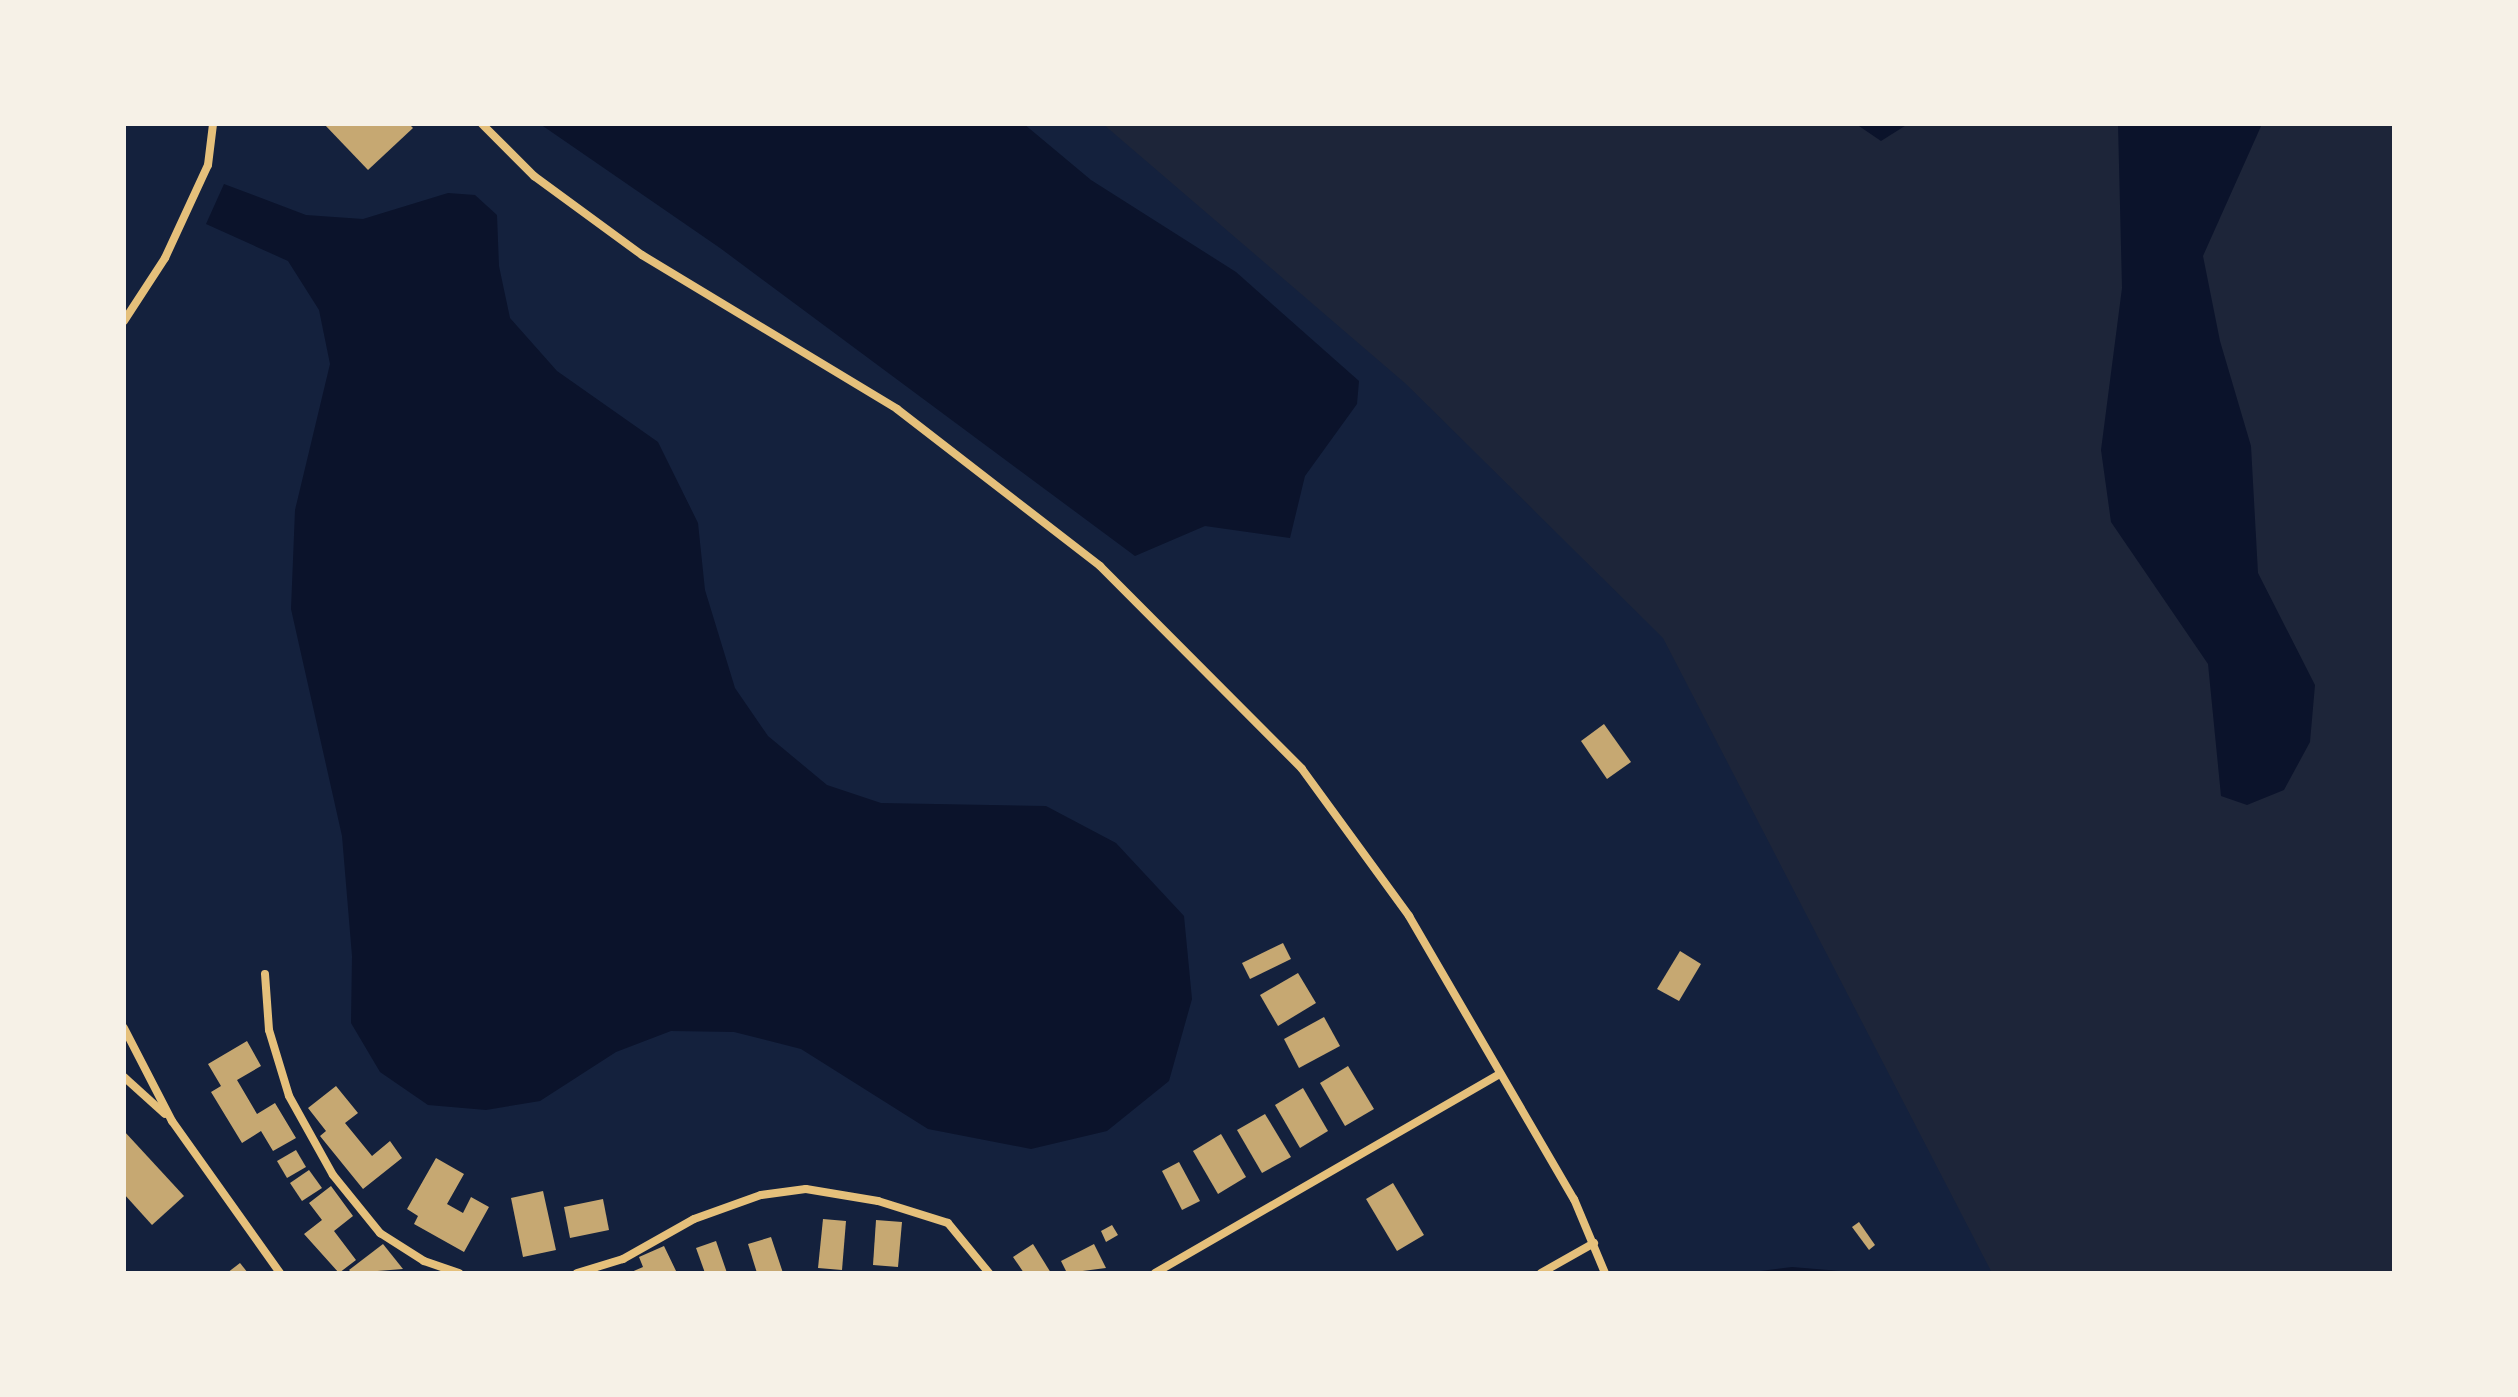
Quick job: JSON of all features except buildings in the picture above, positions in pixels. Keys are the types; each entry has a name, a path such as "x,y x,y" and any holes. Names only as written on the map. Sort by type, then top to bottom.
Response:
{"street":[{"path":"124,321 165,258 208,165 213,124"},
{"path":"482,124 534,176 642,255 897,409 1100,566 1302,769 1409,916 1499,1074 1539,1137 1594,1243 1605,1273"},
{"path":"265,974 269,1030 289,1096 333,1175 380,1233 424,1261 459,1273"},
{"path":"124,1028 172,1121 280,1273"},
{"path":"1155,1273 1499,1074"},
{"path":"124,1077 172,1121"},
{"path":"577,1273 623,1259 694,1219 761,1195 806,1189 878,1201 948,1223 989,1273"},
{"path":"1541,1273 1594,1243"}],"shaded area":[{"path":"540,124 1024,124 1091,180 1236,272 1359,381 1357,404 1305,476 1290,538 1205,526 1135,556 720,248"},
{"path":"1103,124 2394,124 2394,1273 1992,1273 1663,638 1406,384"},
{"path":"1856,124 1908,124 1881,141"},
{"path":"2118,124 2262,124 2203,256 2220,341 2251,446 2258,573 2315,685 2310,742 2284,790 2247,805 2221,796 2208,664 2111,522 2101,450 2122,288"},
{"path":"224,184 306,215 363,219 448,193 475,195 497,215 499,266 510,318 557,371 658,442 698,523 705,590 735,688 768,736 827,785 881,803 1046,806 1116,843 1184,916 1192,999 1169,1081 1107,1131 1031,1149 928,1129 801,1049 734,1032 671,1031 616,1052 540,1101 486,1110 428,1105 380,1072 351,1023 352,956 342,836 291,609 295,510 330,364 319,310 288,261 206,224"},
{"path":"1792,1267 1864,1273 1745,1273"}]}
